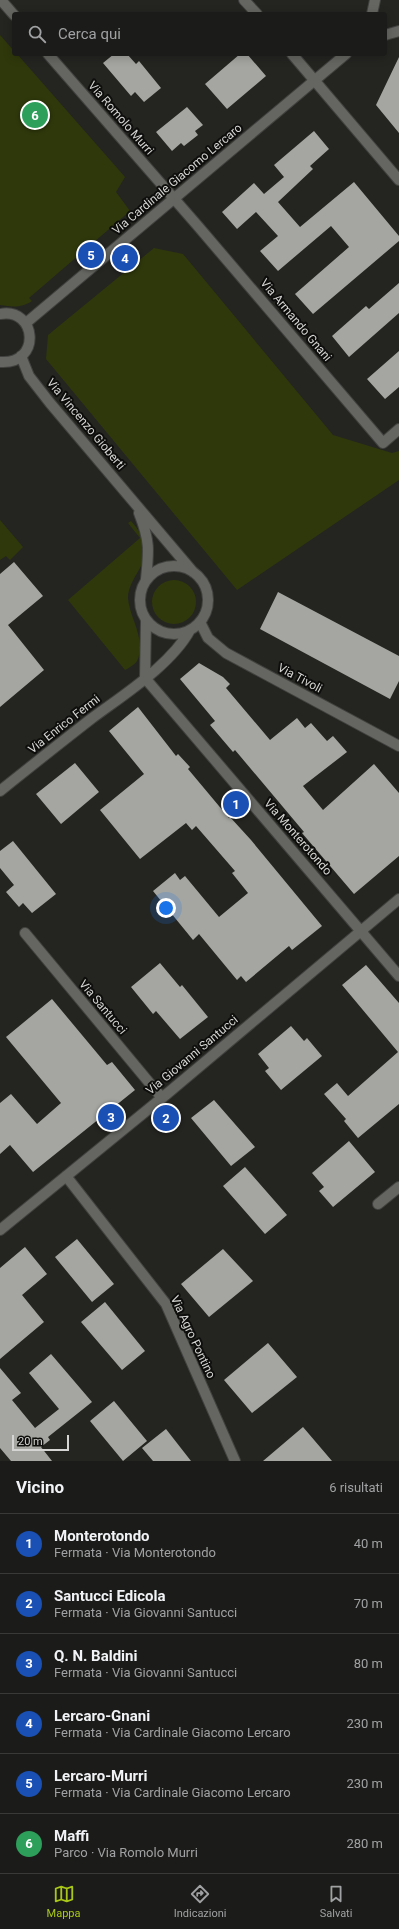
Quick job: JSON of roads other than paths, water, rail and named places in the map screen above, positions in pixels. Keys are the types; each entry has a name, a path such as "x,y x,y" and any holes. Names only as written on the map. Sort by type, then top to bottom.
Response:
{"street":[{"path":"1,0 12,13"},
{"path":"244,0 255,12"},
{"path":"372,12 375,0"},
{"path":"387,35 399,31"},
{"name":"Via Romolo Murri","path":"50,56 174,199"},
{"path":"294,56 399,180"},
{"name":"Via Cardinale Giacomo Lercaro","path":"26,323 344,56"},
{"name":"Via Armando Gnani","path":"174,199 383,443 399,429"},
{"path":"0,314 12,314 20,317 26,323 30,337 29,344 21,356 8,362 0,362"},
{"name":"Via Vincenzo Gioberti","path":"21,356 29,376 136,506 205,586 208,595 208,605 200,622 190,630 181,634 166,634 153,628 146,621 141,611 139,600 141,589 146,579 149,548 147,534 136,506"},
{"path":"146,579 154,572 168,567 183,567 193,572"},
{"path":"145,678 146,621"},
{"name":"Via Tivoli","path":"200,622 208,638 226,654 399,746"},
{"name":"Via Enrico Fermi","path":"0,792 50,750 145,678 182,644 190,630"},
{"name":"Via Monterotondo","path":"145,678 399,976"},
{"name":"Via Giovanni Santucci","path":"0,1230 162,1098 399,899"},
{"name":"Via Santucci","path":"25,933 162,1098"},
{"name":"Via Agro Pontino","path":"66,1176 166,1304 235,1461"},
{"path":"378,1204 399,1187"}],"place":[{"name":"Maffi","path":"35,115"},
{"name":"Lercaro-Murri","path":"91,255"},
{"name":"Lercaro-Gnani","path":"125,258"},
{"name":"Monterotondo","path":"236,804"},
{"name":"Q. N. Baldini","path":"111,1117"},
{"name":"Santucci Edicola","path":"166,1118"}]}
